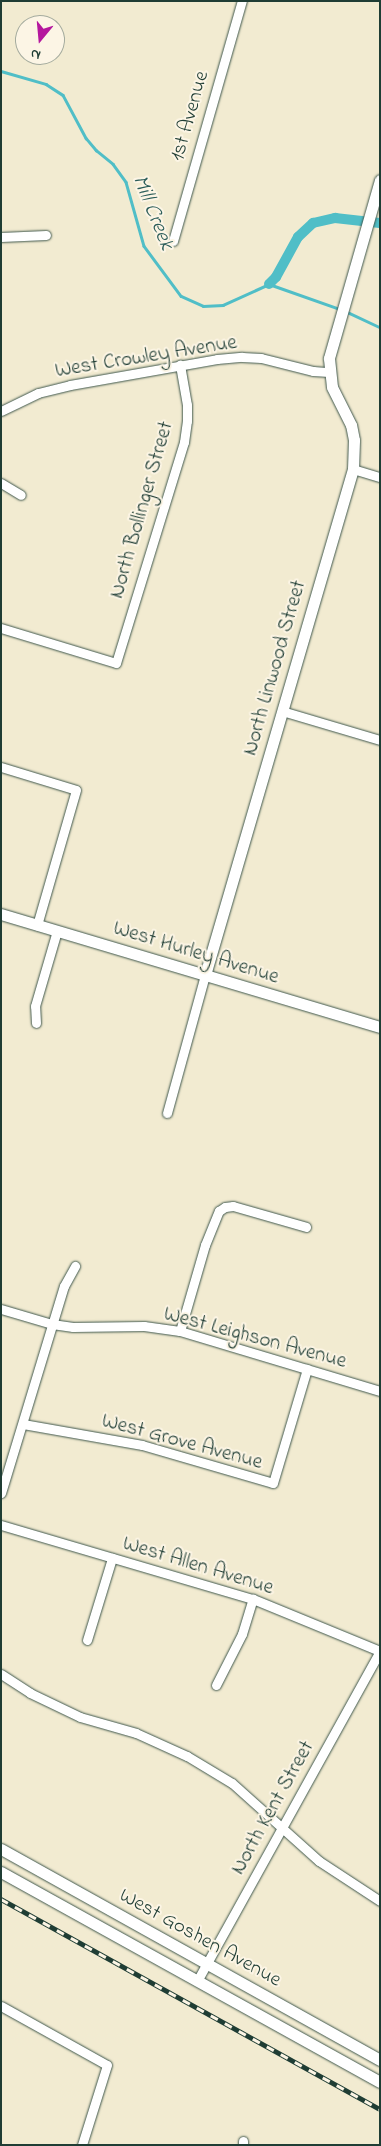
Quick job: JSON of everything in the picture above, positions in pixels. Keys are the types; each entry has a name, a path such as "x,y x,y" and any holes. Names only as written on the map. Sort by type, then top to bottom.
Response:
{"street":[{"name":"1st Avenue","path":"173,241 242,1"},
{"path":"329,372 329,358 380,180"},
{"path":"1,237 46,235"},
{"name":"West Crowley Avenue","path":"1,411 38,393 70,385 242,356 262,358 312,371 329,372"},
{"name":"North Bollinger Street","path":"1,628 116,663 184,442 187,405 180,366"},
{"name":"North Linwood Street","path":"205,975 353,469 354,440 351,425 332,387 329,372"},
{"path":"353,469 380,477"},
{"path":"1,483 21,495"},
{"path":"282,711 380,740"},
{"path":"1,767 76,790 37,925"},
{"name":"West Hurley Avenue","path":"1,914 380,1027"},
{"path":"36,1023 35,1006 57,931"},
{"path":"167,1113 205,975"},
{"path":"180,1332 205,1245 219,1211 225,1206 233,1206 306,1227"},
{"path":"1,1492 64,1286 74,1266"},
{"name":"West Leighson Avenue","path":"1,1310 52,1324 103,1328 144,1326 180,1332 380,1391"},
{"name":"West Grove Avenue","path":"23,1424 142,1445 273,1484 307,1370"},
{"name":"West Allen Avenue","path":"1,1526 253,1599 380,1651"},
{"path":"87,1640 112,1558"},
{"path":"216,1685 242,1634 253,1599"},
{"name":"North Kent Street","path":"197,1981 380,1651"},
{"path":"1,1674 30,1693 80,1717 136,1733 187,1756 232,1783 319,1861 380,1901"},
{"name":"West Goshen Avenue","path":"1,1849 380,2060"},
{"name":"West Goshen Avenue","path":"1,1872 380,2082"},
{"path":"1,2006 107,2065 82,2145"}],"waterway":[{"name":"Mill Creek","path":"1,71 46,84 63,95 86,138 96,150 113,164 126,182 144,246 181,296 203,306 223,305 269,284 340,309"},
{"path":"269,284 276,277 298,237 313,223 335,218 380,223"},
{"name":"Mill Creek","path":"345,311 380,327"}],"railway":[{"path":"1,1899 380,2109"}]}
